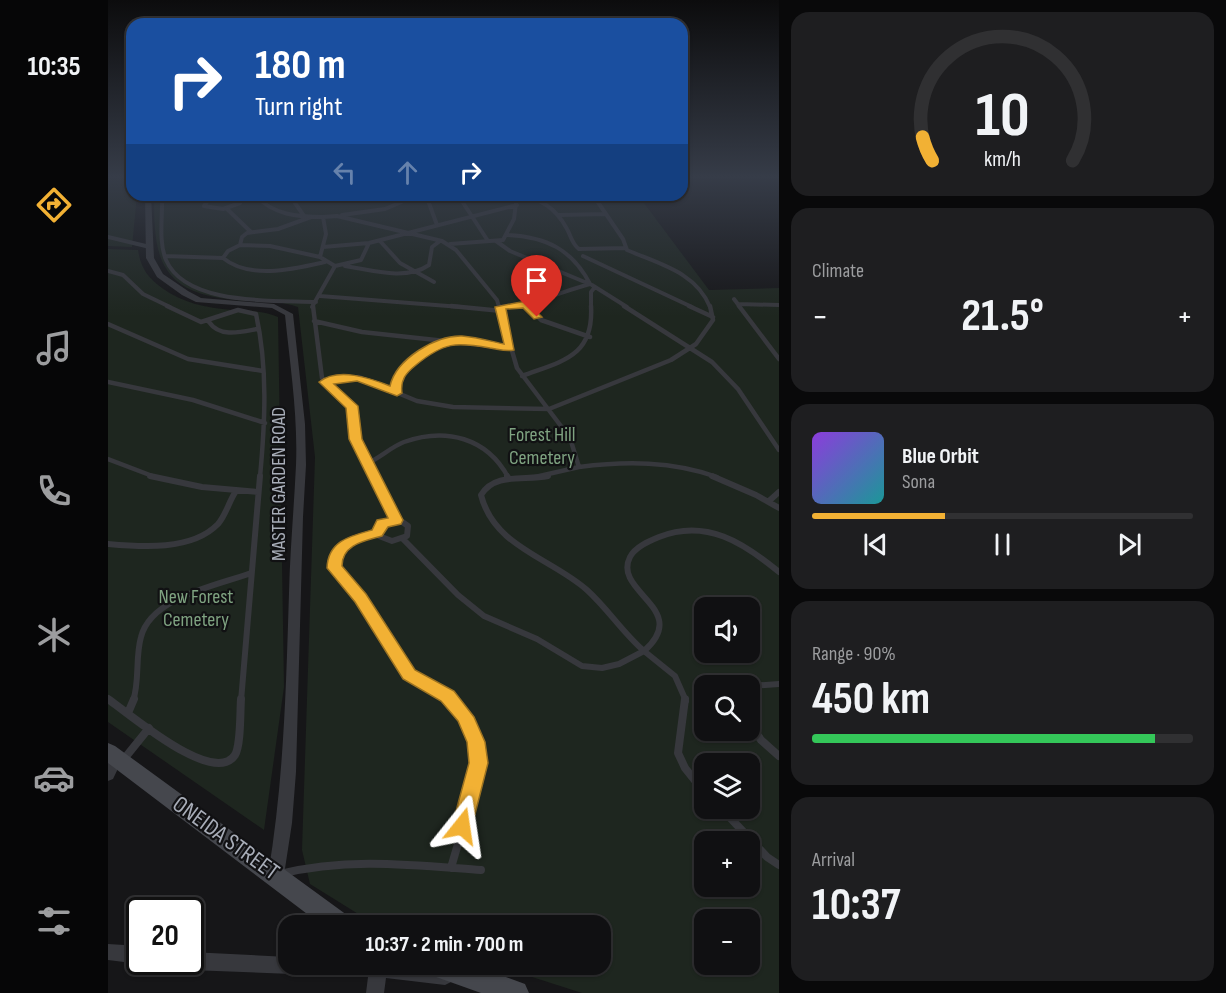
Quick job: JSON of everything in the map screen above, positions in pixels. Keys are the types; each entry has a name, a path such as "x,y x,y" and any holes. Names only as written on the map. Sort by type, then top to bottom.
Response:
{"street":[{"name":"MASTER GARDEN ROAD","path":"149,223 154,267 185,293 215,303 274,306 289,314 300,424 301,465 292,767 286,822 276,875"},
{"name":"ONEIDA STREET","path":"114,762 276,875 329,915"},
{"path":"108,952 126,954"},
{"path":"204,962 278,965"},
{"path":"375,993 377,975"},
{"path":"433,975 479,980"},
{"path":"465,975 516,993"}],"lane":[{"path":"163,223 166,262 183,280 212,295 444,305 473,311 526,304 541,297 593,285"},
{"path":"242,223 251,232"},
{"path":"241,244 242,237 251,232 278,229 294,223"},
{"path":"320,257 327,234 324,223"},
{"path":"366,223 450,244 496,241 508,235 540,237 554,242 563,249 593,285"},
{"path":"323,247 380,241 443,223"},
{"path":"476,223 488,241"},
{"path":"508,235 511,223"},
{"path":"564,223 583,255 713,316"},
{"path":"611,223 626,248"},
{"path":"108,237 150,247"},
{"path":"380,241 393,257 414,272 432,280 428,266"},
{"path":"223,258 228,251 241,244 320,257 335,266 414,272 432,262 432,247 441,241"},
{"path":"496,241 510,251 593,285 712,362 738,389 778,447"},
{"path":"345,266 361,260 369,243"},
{"path":"358,244 365,248"},
{"path":"450,244 489,287 501,309 510,348 522,376 570,438 579,467"},
{"path":"325,382 359,377 417,401 453,407 549,409 657,367 691,347 708,330 713,316 708,301 696,283 679,272 626,248 563,249"},
{"path":"574,261 593,250"},
{"path":"165,256 223,258 238,268 254,270 325,262"},
{"path":"335,266 312,307 319,368 325,382 352,406 356,439 396,520"},
{"path":"108,271 123,276 143,294 201,322 209,322 226,312 245,311 256,314 257,329 262,342 265,423 250,573 237,752 231,762 219,766 208,765 194,758 108,699"},
{"path":"522,376 573,354 586,344 590,337 593,285"},
{"path":"734,299 779,359"},
{"path":"526,304 541,320 590,337"},
{"path":"738,304 779,305"},
{"path":"314,321 361,334 453,339 510,348"},
{"path":"209,322 213,328 220,331 257,329"},
{"path":"108,324 188,359 263,371"},
{"path":"397,393 398,376 407,365 426,351 453,339"},
{"path":"108,382 193,400 265,423"},
{"path":"368,463 404,442 443,435 458,436 471,439 492,452 508,479"},
{"path":"108,459 149,474 236,491 258,492"},
{"path":"694,778 680,760 677,747 686,701 683,688 666,668 626,636 588,591 566,573 512,541 488,518 482,505 481,495 493,483 508,479 544,477 579,467 626,462 680,467 721,478 779,508"},
{"path":"108,544 152,546 204,533 217,525 236,491"},
{"path":"769,501 779,492"},
{"path":"403,539 409,529 405,523 396,520 382,523 377,533 353,540 341,548 335,557 334,568 361,598 409,674 447,696 465,717 476,742 478,763 451,868"},
{"path":"403,539 458,595 484,616 537,639 582,666 602,668 620,664 644,651 655,644 660,633 659,618 631,575 628,564 630,556 646,543 675,530 707,530 738,542 779,572"},
{"path":"377,533 387,541 403,539"},
{"path":"128,712 136,699 138,651 141,629 146,619 166,604 250,573"},
{"path":"760,685 779,684"},
{"path":"114,762 149,728"},
{"path":"760,739 779,756"},
{"path":"731,819 750,841 779,865"},
{"path":"276,875 308,865 378,864 480,870"}],"green space":[{"path":"108,223 134,223 132,247 108,246"},
{"name":"Forest Hill Cemetery","path":"154,223 659,223 709,290 779,288 779,993 582,993 526,975 611,975 611,915 360,915 310,884 302,850 315,457 298,307 278,302 220,298 199,293 183,285 171,275 158,249"},
{"name":"New Forest Cemetery","path":"108,249 138,250 143,267 152,280 170,293 187,301 213,308 261,312 278,317 284,687 264,830 108,722"}],"route":[{"path":"462,826 478,763 476,742 465,717 447,696 409,674 361,598 334,568 335,557 341,548 353,540 377,533 382,523 396,520 356,439 352,406 325,382 346,377 359,377 397,393 395,384 402,370 426,351 447,341 453,339 482,342 510,348 500,307 526,304 537,317"}]}
